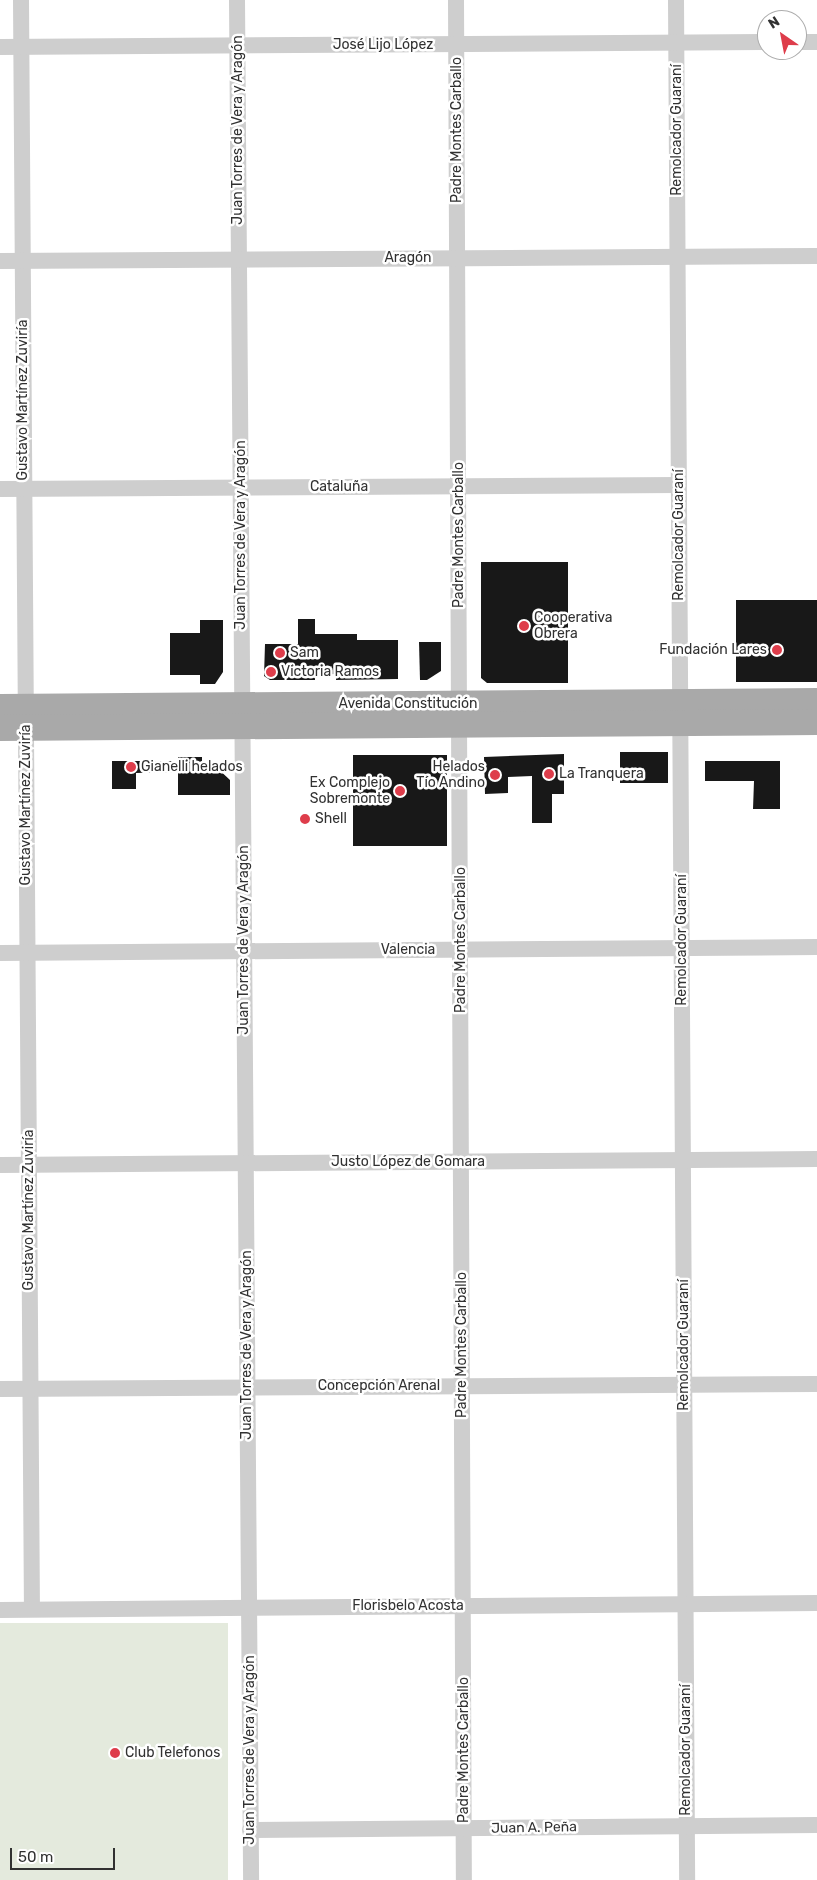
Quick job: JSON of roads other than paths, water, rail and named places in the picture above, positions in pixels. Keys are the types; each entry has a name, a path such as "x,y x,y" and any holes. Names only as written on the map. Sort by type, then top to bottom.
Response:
{"main road":[{"name":"Avenida Constitución","path":"0,707 26,717 242,716 680,712 817,701"},
{"name":"Avenida Constitución","path":"680,712 817,722"},
{"name":"Avenida Constitución","path":"0,728 26,717"}],"street":[{"name":"Gustavo Martínez Zuviría","path":"21,0 32,1609"},
{"name":"Juan Torres de Vera y Aragón","path":"237,0 251,1880"},
{"name":"Padre Montes Carballo","path":"456,0 464,1880"},
{"name":"Remolcador Guaraní","path":"676,0 687,1880"},
{"name":"José Lijo López","path":"0,47 757,42"},
{"name":"Aragón","path":"0,261 817,256"},
{"name":"Cataluña","path":"0,489 679,485"},
{"name":"Valencia","path":"0,953 817,947"},
{"name":"Justo López de Gomara","path":"0,1165 817,1160"},
{"name":"Concepción Arenal","path":"0,1389 817,1384"},
{"name":"Florisbelo Acosta","path":"0,1610 817,1603"},
{"name":"Juan A. Peña","path":"250,1830 817,1825"}],"place":[{"name":"Cooperativa Obrera","path":"524,626"},
{"name":"Fundación Lares","path":"777,650"},
{"name":"Sam","path":"280,653"},
{"name":"Victoria Ramos","path":"271,672"},
{"name":"Gianelli helados","path":"131,767"},
{"name":"La Tranquera","path":"549,774"},
{"name":"Helados Tío Andino","path":"495,775"},
{"name":"Ex Complejo Sobremonte","path":"400,791"},
{"name":"Shell","path":"305,819"},
{"name":"Club Telefonos","path":"115,1753"}]}
